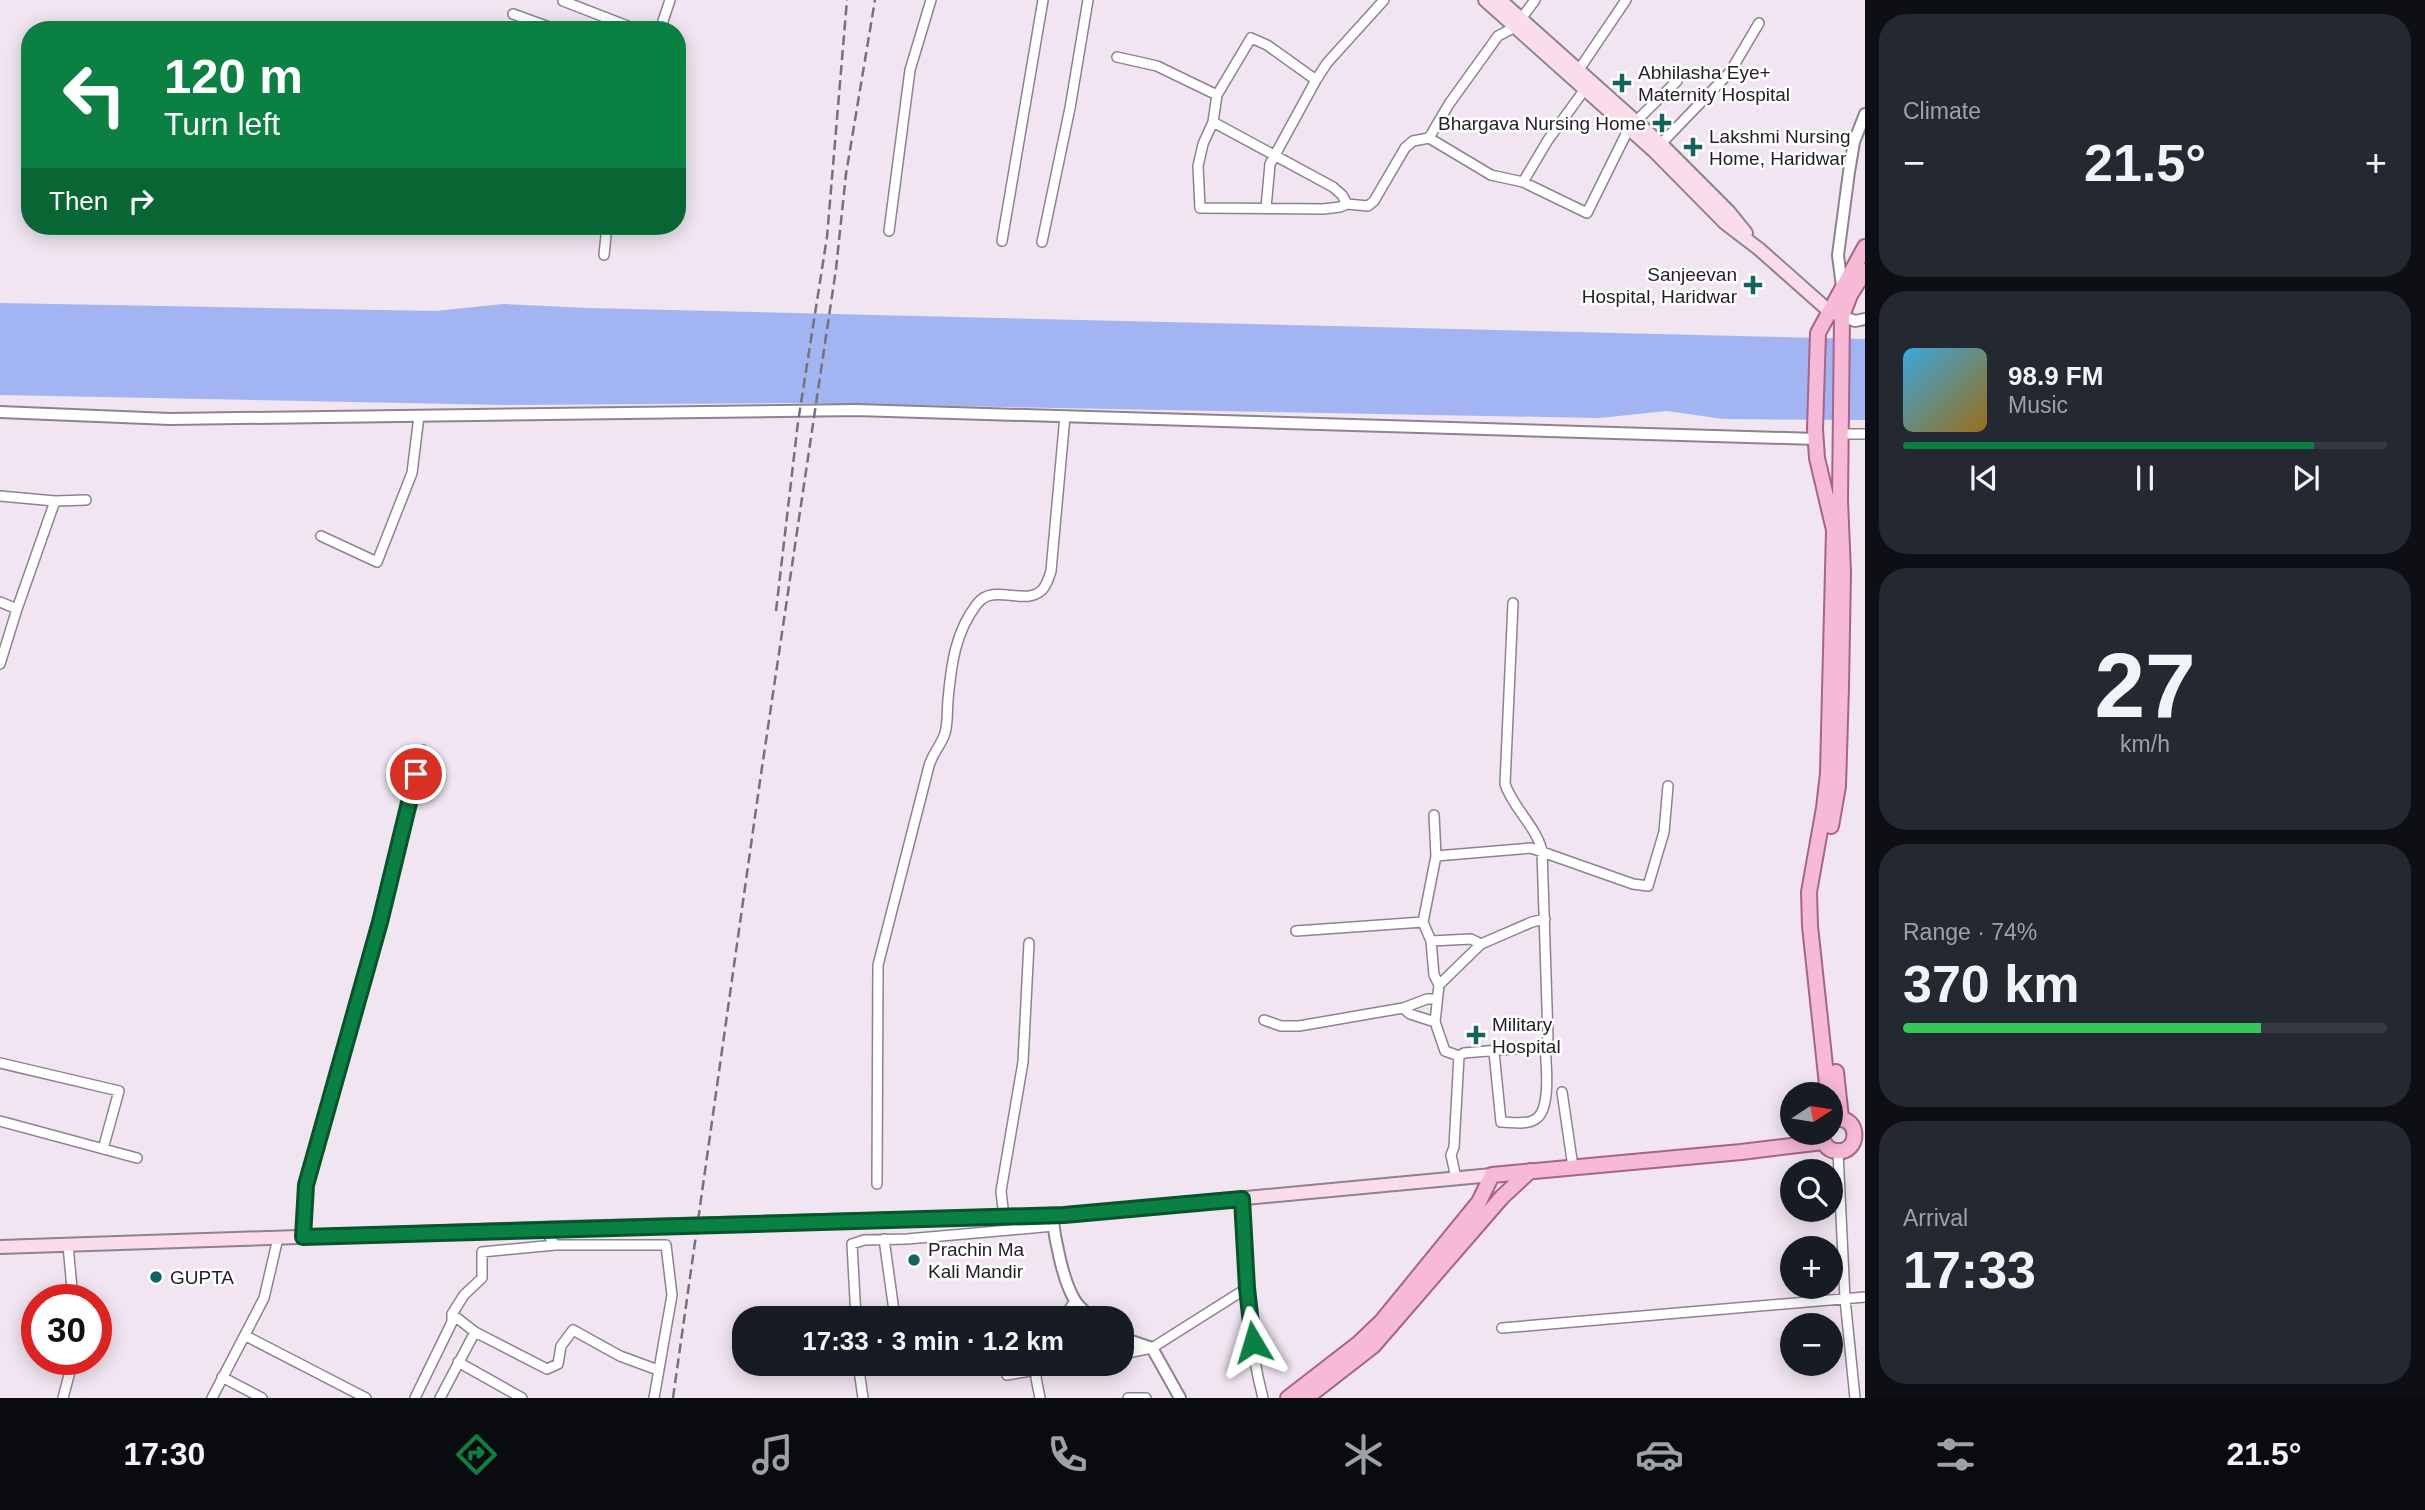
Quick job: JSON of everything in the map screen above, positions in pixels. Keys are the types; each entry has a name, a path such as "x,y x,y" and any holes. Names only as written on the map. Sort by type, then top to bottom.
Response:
{"main road":[{"path":"1485,0 1518,22 1658,148 1725,223 1835,313 1842,333 1840,500 1843,572 1838,786 1821,871 1818,906 1833,1082"},
{"path":"1500,0 1518,22"},
{"path":"1576,74 1586,89 1632,124"},
{"path":"1835,313 1842,288 1865,247"},
{"path":"1827,1082 1810,926 1810,892 1828,773 1834,530 1817,458 1815,434 1818,333 1850,295 1865,271"},
{"path":"1826,1145 1838,1152 1849,1148 1860,1135 1850,1123 1843,1121"},
{"path":"0,1247 826,1221 1004,1217 1053,1221 1242,1199 1741,1152 1780,1145"},
{"path":"1307,1398 1373,1346 1502,1197 1530,1171"},
{"path":"1288,1398 1359,1343 1382,1321 1479,1202 1492,1175"}],"street":[{"path":"663,21 670,0"},
{"path":"889,232 910,70 931,0"},
{"path":"1002,241 1043,0"},
{"path":"1042,242 1070,108 1088,0"},
{"path":"1266,208 1270,164 1316,80 1327,63 1384,0"},
{"path":"1429,138 1449,104 1499,36 1518,22 1535,0"},
{"path":"1576,74 1626,0"},
{"path":"563,1 615,21"},
{"path":"513,14 532,21"},
{"path":"1658,148 1730,72 1759,23"},
{"path":"1316,80 1267,45 1251,38 1217,95 1213,122 1203,144 1198,166 1200,208 1323,209 1347,204 1368,206 1374,201 1405,148 1413,141 1429,138 1491,175 1524,182 1587,213 1632,124 1677,81"},
{"path":"1117,57 1157,66 1217,95"},
{"path":"1524,182 1548,140 1586,89"},
{"path":"1842,288 1838,254 1854,142 1865,114"},
{"path":"1213,122 1333,187 1347,204"},
{"path":"604,255 606,235"},
{"path":"1835,313 1855,321 1865,319"},
{"path":"0,412 170,419 856,410 1815,434"},
{"path":"321,536 377,562 412,473 419,416"},
{"path":"877,1184 878,965 932,755 945,734 952,655 964,625 983,598 995,594 1034,595 1041,592 1046,584 1051,571 1065,416"},
{"path":"1841,430 1865,434"},
{"path":"0,496 55,501 86,500"},
{"path":"0,664 55,501"},
{"path":"0,602 17,609"},
{"path":"1494,1052 1501,1122 1532,1122 1542,1114 1546,1100 1545,1046 1548,1038 1545,919 1542,850 1539,840 1510,798 1505,783 1513,603"},
{"path":"303,1237 306,1185 380,922 423,750"},
{"path":"1436,856 1531,848 1633,884 1648,886 1664,832 1668,786"},
{"path":"1434,815 1436,856 1423,922 1432,941 1434,975 1439,985"},
{"path":"1545,919 1482,944 1439,985 1435,1022 1445,1051 1459,1056 1464,1053 1545,1046"},
{"path":"1296,932 1423,922"},
{"path":"1432,941 1471,939 1482,944"},
{"path":"1004,1217 1001,1191 1023,1062 1029,943"},
{"path":"1264,1020 1281,1026 1299,1026 1403,1008 1427,999 1436,999"},
{"path":"1403,1008 1410,1014 1435,1022"},
{"path":"1456,1178 1451,1155 1459,1056"},
{"path":"0,1063 119,1091 103,1149"},
{"path":"1562,1092 1573,1167"},
{"path":"0,1121 137,1158"},
{"path":"1838,1152 1845,1299 1855,1398"},
{"path":"1242,1199 1247,1288 1256,1371 1263,1398"},
{"path":"855,1306 852,1244 864,1240 1053,1221 1056,1245 1075,1301 1080,1306"},
{"path":"544,1229 555,1245"},
{"path":"212,1398 264,1298 278,1238"},
{"path":"884,1240 893,1306"},
{"path":"68,1245 72,1284"},
{"path":"415,1398 452,1322 452,1314 464,1295 482,1278 482,1252 555,1245 666,1245 672,1295 654,1398"},
{"path":"1134,1352 1152,1348 1247,1288"},
{"path":"1502,1328 1865,1297"},
{"path":"1071,1306 1075,1301"},
{"path":"452,1314 475,1332 547,1369 558,1364 561,1346 573,1330 620,1356 658,1370"},
{"path":"440,1398 475,1332"},
{"path":"246,1336 366,1398"},
{"path":"1134,1342 1152,1348 1180,1398"},
{"path":"458,1362 522,1398"},
{"path":"63,1398 69,1375"},
{"path":"860,1376 863,1398"},
{"path":"1036,1376 1040,1398"},
{"path":"222,1377 262,1398"},
{"path":"1128,1398 1146,1398"}],"water":[{"path":"0,303 436,311 503,304 1865,339 1865,420 1723,419 1667,411 1599,418 788,403 505,405 0,395"}],"railway":[{"path":"776,611 798,422 827,237 847,0"},
{"path":"673,1398 836,269 846,174 875,0"}],"place":[{"name":"Abhilasha Eye+ Maternity Hospital","path":"1622,83"},
{"name":"Bhargava Nursing Home","path":"1662,123"},
{"name":"Lakshmi Nursing Home, Haridwar","path":"1693,147"},
{"name":"Sanjeevan Hospital, Haridwar","path":"1753,285"},
{"name":"Military Hospital","path":"1476,1035"},
{"name":"Prachin Ma Kali Mandir","path":"914,1260"},
{"name":"GUPTA","path":"156,1277"}],"route":[{"path":"416,774 380,922 306,1185 303,1237 1064,1215 1242,1199 1253,1342"}]}
